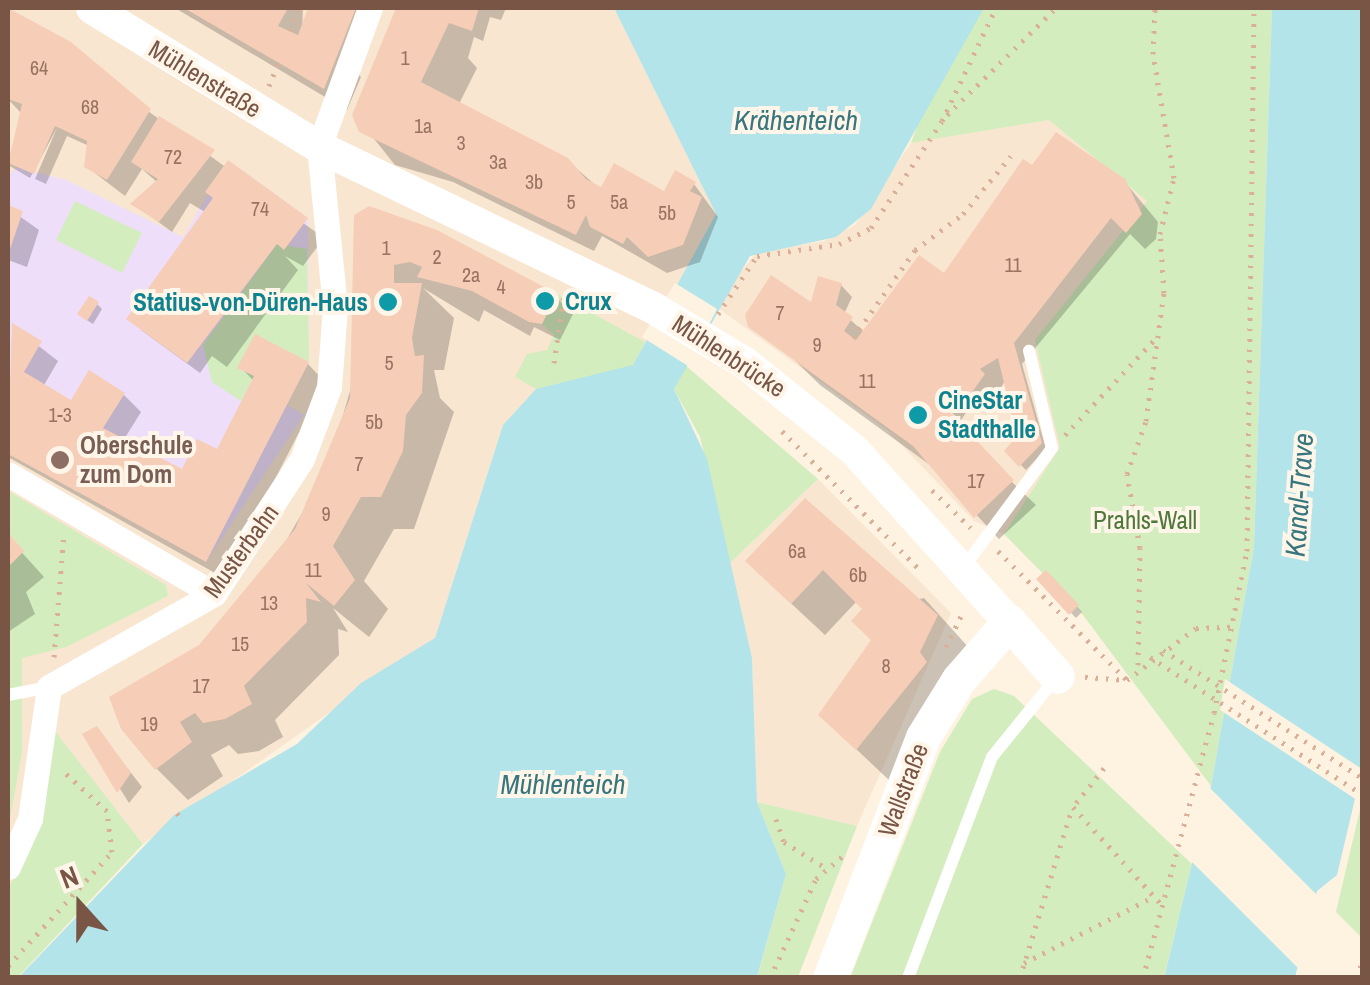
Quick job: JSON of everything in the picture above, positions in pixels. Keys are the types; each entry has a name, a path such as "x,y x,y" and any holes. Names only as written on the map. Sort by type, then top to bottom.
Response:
{"main road":[{"name":"Mühlenbrücke","path":"1009,622 1058,676"},
{"name":"Wallstraße","path":"830,978 923,737 1009,622"}],"street":[{"name":"Mühlenstraße","path":"92,8 319,147"},
{"path":"319,147 370,8"},
{"name":"Mühlenbrücke","path":"319,147 655,309 710,326 854,450 949,577 1009,622"},
{"name":"Musterbahn","path":"48,687 214,594 302,459 329,387 332,223 319,147"},
{"path":"8,474 214,594"},
{"path":"8,867 30,819 48,687"}],"lane":[{"path":"949,577 989,544 1052,448 1029,351"},
{"path":"908,978 992,757 1058,676"},
{"path":"8,695 48,687"}],"path":[{"path":"290,31 299,8"},
{"path":"710,326 757,256 839,244 872,228 942,121 996,8"},
{"path":"942,121 1056,8"},
{"path":"1138,665 1140,548 1127,474 1159,335 1160,234 1174,164 1153,54 1154,8"},
{"path":"1143,978 1232,627 1247,551 1254,8"},
{"path":"853,338 915,250 963,214 1011,156"},
{"path":"554,362 574,268"},
{"path":"1076,426 1159,335"},
{"path":"776,426 949,577"},
{"path":"48,687 71,512"},
{"path":"974,530 1126,680"},
{"path":"949,600 963,614"},
{"path":"1126,680 1138,665 1204,625 1232,627"},
{"path":"1163,650 1362,778"},
{"path":"1150,657 1362,794"},
{"path":"1058,676 1126,680"},
{"path":"8,966 112,852 115,832 107,811 54,762 37,759"},
{"path":"1020,976 1073,807 1104,768"},
{"path":"1073,807 1148,899 1162,905"},
{"path":"776,819 784,842 826,868"},
{"path":"770,978 826,868 853,848"},
{"path":"1024,963 1148,899"},
{"path":"1358,978 1362,961"}],"shaded area":[{"path":"8,8 614,8 716,214 633,366 536,389 503,425 435,638 143,844 55,732 42,824 8,889"},
{"path":"1049,120 1147,201 1036,340 1060,447 1004,534 974,521 888,431 714,305 756,253 824,241 855,225 911,143"},
{"name":"Oberschule zum Dom","path":"228,160 308,218 309,362 287,405 304,415 206,562 8,454 8,176 17,167 66,180 183,237"},
{"path":"818,479 951,613 857,826 757,802 752,658 730,563"}],"green space":[{"name":"Prahls-Wall","path":"984,8 1272,8 1254,547 1211,786 1080,611 1004,534 1060,447 1035,340 1147,201 1049,120 911,143 931,89"},
{"path":"75,201 142,233 122,273 56,240"},
{"path":"277,244 307,249 309,362 255,335 238,368 254,376 241,401 212,382 203,345"},
{"path":"557,294 645,342 633,366 536,389 515,377 527,354 547,350 554,335 542,324"},
{"path":"685,365 818,479 730,563 700,437 674,389"},
{"path":"8,491 166,585 168,596 66,647 22,658 22,752 8,830 8,567 24,551 8,533"},
{"path":"994,689 1014,696 1192,864 1164,977 850,978 940,752 972,699"},
{"path":"55,731 143,844 18,977 8,978 8,889 42,824"},
{"path":"1362,801 1362,938 1336,912"},
{"path":"757,802 857,826 798,977 757,978 786,874"}],"water":[{"name":"Mühlenteich","path":"614,8 984,8 871,209 836,237 750,256 674,389 707,459 752,658 757,802 786,874 757,977 18,978 174,815 297,744 361,683 435,638 503,425 536,389 633,365 716,214"},
{"name":"Kanal-Trave","path":"1272,8 1362,8 1362,769 1337,875 1317,891 1295,977 1164,978 1211,786 1254,547"}],"pier":[{"path":"675,283 717,309 688,366 642,337"},
{"path":"1225,679 1362,769 1360,802 1220,710"},
{"path":"1206,784 1321,899 1301,971 1188,858"}],"building":[{"path":"8,8 71,42 151,109 107,180 84,167 87,141 55,126 34,174 8,163 22,104 8,99"},
{"path":"184,8 288,8 278,26 298,35 308,8 356,8 324,89"},
{"path":"396,8 479,8 472,31 449,23 421,82 568,158 586,179 601,187 614,163 664,191 675,170 696,182 690,191 702,197 683,245 648,257 627,237 623,244 590,227 586,215 576,235 359,132 352,115"},
{"path":"159,116 215,150 159,222 130,204 158,179 131,162"},
{"path":"1056,132 1125,179 1142,214 1126,233 1111,218 1014,343 1042,443 1019,467 1004,451 1017,436 998,358 980,369 985,374 968,398 954,388 942,404 1014,480 974,518 913,446 748,327 745,315 771,275 811,302 818,276 842,283 836,305 853,317 844,331 856,340 919,255 944,273 1023,159 1032,165"},
{"path":"228,160 308,218 284,250 277,244 187,363 126,319 213,198 205,192"},
{"path":"8,205 23,211 8,255"},
{"path":"369,206 437,230 557,294 542,324 529,322 472,291 417,277 422,267 410,262 394,265 394,283 422,283 412,338 415,356 424,355 422,393 406,415 403,451 381,497 361,497 333,546 355,580 334,606 306,583 321,602 306,598 307,622 244,686 252,704 225,719 203,723 195,713 180,722 192,742 155,770 121,729 109,697 199,645 295,529 350,398 354,215"},
{"path":"89,296 99,302 87,321 77,314"},
{"path":"12,323 42,341 24,372 71,400 89,370 125,393 103,428 182,469 197,439 217,449 254,376 237,368 255,334 309,362 206,562 8,454"},
{"path":"805,498 938,615 920,652 927,662 856,750 818,715 871,640 851,621 862,609 823,570 791,604 745,561"},
{"path":"8,533 24,551 8,567"},
{"path":"1046,570 1079,605 1069,615 1036,579"},
{"path":"97,726 131,773 117,793 82,734"}],"place":[{"name":"Crux","path":"545,301"},
{"name":"Statius-von-Düren-Haus","path":"388,302"},
{"name":"CineStar Stadthalle","path":"918,415"},
{"name":"Oberschule zum Dom","path":"60,460"}],"water label":[{"name":"Krähenteich","path":"796,120"}]}
